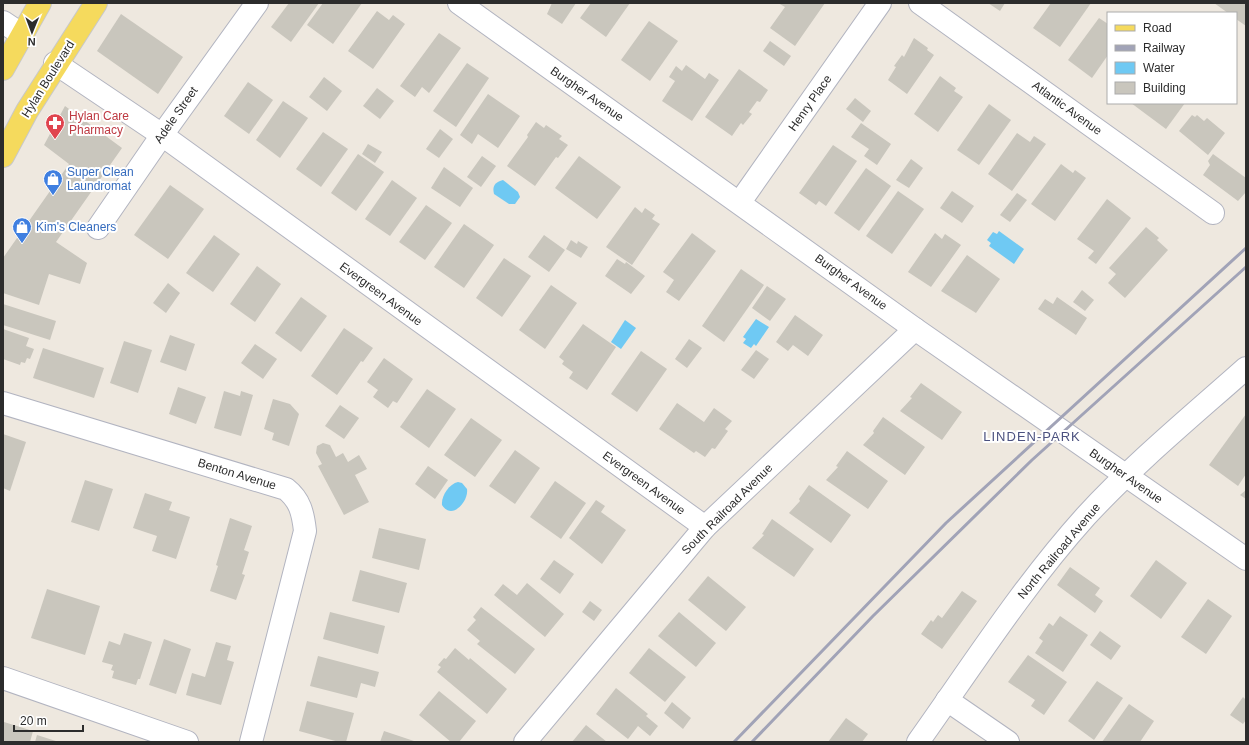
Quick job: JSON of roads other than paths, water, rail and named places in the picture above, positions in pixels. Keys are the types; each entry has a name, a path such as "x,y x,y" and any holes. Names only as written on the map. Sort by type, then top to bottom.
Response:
{"main road":[{"path":"3,69 21,34 40,3"},
{"name":"Hylan Boulevard","path":"3,156 27,111 56,63 96,3"}],"street":[{"name":"Adele Street","path":"98,228 162,135 258,3"},
{"name":"Burgher Avenue","path":"459,3 740,202 915,329 1246,559"},
{"name":"Henry Place","path":"740,202 880,3"},
{"name":"Atlantic Avenue","path":"920,3 1213,213"},
{"path":"3,22 21,34"},
{"name":"Evergreen Avenue","path":"56,63 162,135 705,528"},
{"name":"South Railroad Avenue","path":"524,742 705,528 915,329"},
{"name":"North Railroad Avenue","path":"918,742 1045,565 1086,516 1126,476 1246,368"},
{"name":"Benton Avenue","path":"3,403 286,489 294,495 300,506 305,530 251,742"},
{"path":"3,678 187,742"},
{"path":"947,700 1008,742"}],"water":[{"path":"503,180 518,192 520,197 515,204 509,204 494,194 493,189 495,185"},
{"path":"999,231 1024,249 1014,264 989,246 991,243 987,240 993,232 997,234"},
{"path":"756,319 769,327 756,346 754,344 751,348 743,343 746,339 743,337"},
{"path":"625,320 636,328 621,349 611,342"},
{"path":"458,482 462,483 467,489 467,494 463,504 459,508 450,511 442,505 444,494 452,485"}],"railway":[{"path":"734,742 946,523 1246,248"},
{"path":"752,742 873,616 1032,460 1246,267"}],"place":[{"name":"Hylan Care Pharmacy","path":"55,140"},
{"name":"Super Clean Laundromat","path":"53,196"},
{"name":"Kim's Cleaners","path":"22,244"}],"district":[{"name":"LINDEN-PARK","path":"1032,436"}]}
